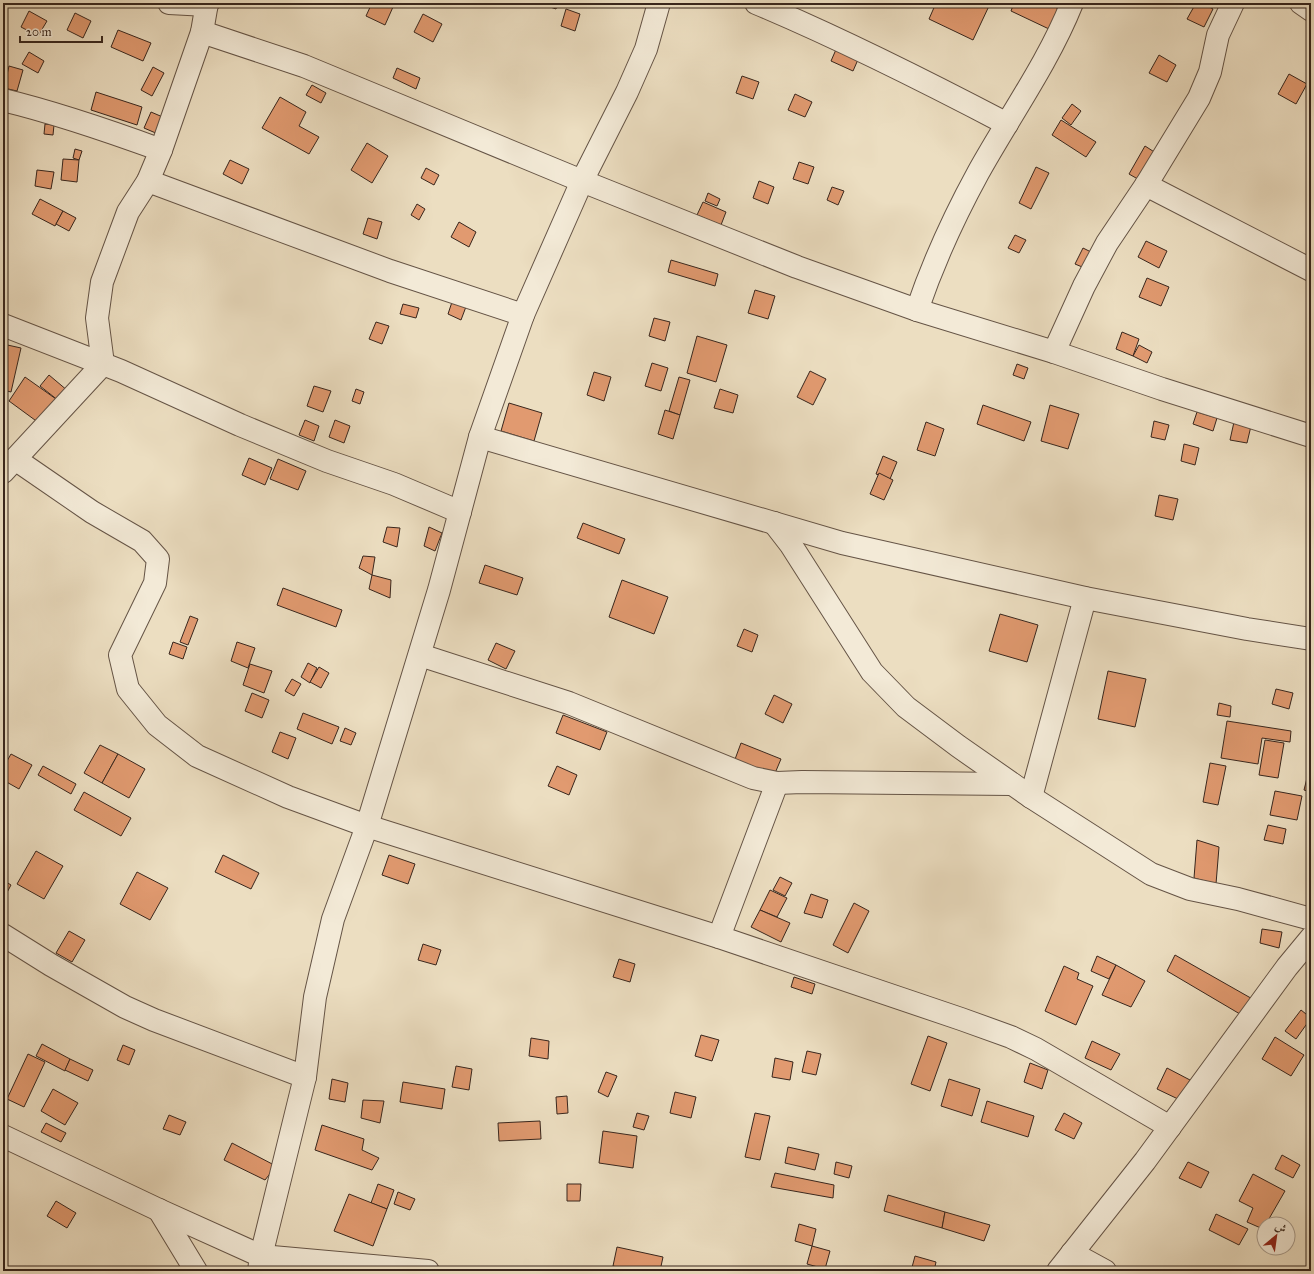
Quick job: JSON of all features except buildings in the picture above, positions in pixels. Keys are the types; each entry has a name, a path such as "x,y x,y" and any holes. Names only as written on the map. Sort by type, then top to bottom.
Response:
{"street":[{"path":"103,364 97,318 102,282 128,212 148,180 161,150 202,32 207,4 169,3"},
{"path":"260,1264 305,1077 315,997 333,919 367,826 420,655 480,437 523,314 582,181 627,92 646,49 659,3"},
{"path":"756,3 838,38 1007,124"},
{"path":"917,310 937,256 953,221 978,173 1055,40 1072,3"},
{"path":"1054,352 1084,286 1107,243 1146,185 1199,98 1210,72 1218,34 1233,3"},
{"path":"1301,3 1311,10"},
{"path":"202,32 304,66 582,181 797,267 917,310 1054,352 1162,389 1311,436"},
{"path":"3,100 95,126 161,150"},
{"path":"148,180 390,271 523,314"},
{"path":"1146,185 1311,270"},
{"path":"3,325 103,364 240,425 327,461 394,484 460,512"},
{"path":"103,364 9,466 142,541 158,559 155,583 120,655 128,689 157,725 197,756 288,797 367,826 719,937 1011,1037 1036,1048 1170,1127"},
{"path":"480,437 842,543 1085,598 1247,630 1311,639"},
{"path":"774,523 791,545 872,672 906,707 1031,797 1151,874 1190,889 1238,899 1311,919"},
{"path":"1031,797 1085,598"},
{"path":"420,655 569,703 754,778 777,783 1012,784"},
{"path":"719,937 777,783"},
{"path":"3,935 125,1007 154,1020 305,1077"},
{"path":"1058,1271 1170,1127 1287,967 1311,938"},
{"path":"3,1136 159,1210 260,1264 428,1271"},
{"path":"159,1210 196,1271"},
{"path":"1072,1253 1105,1271"}]}
